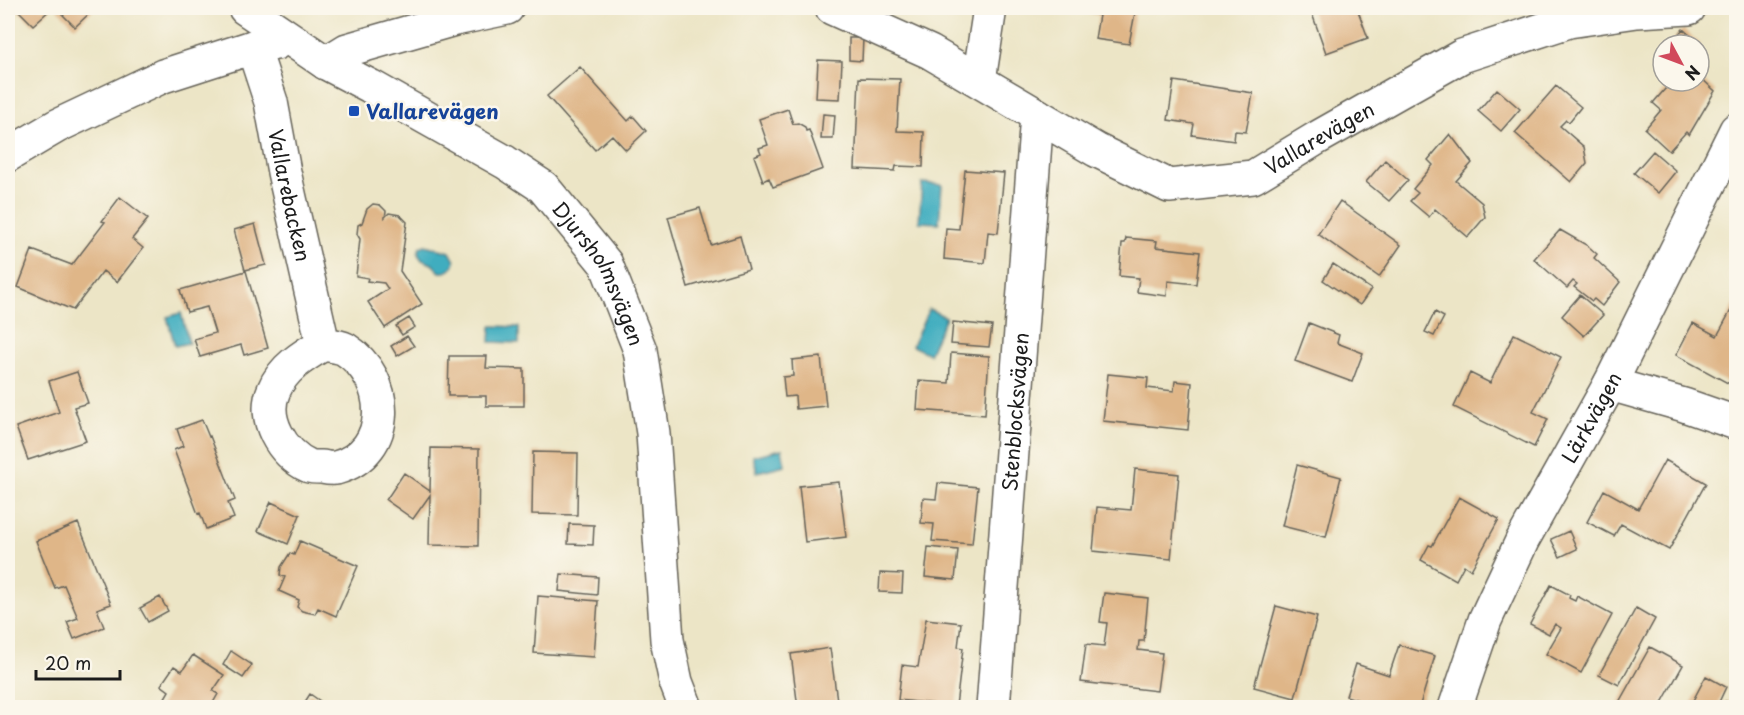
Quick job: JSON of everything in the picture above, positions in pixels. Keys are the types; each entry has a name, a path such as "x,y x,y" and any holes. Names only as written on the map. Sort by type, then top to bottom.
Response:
{"street":[{"name":"Djursholmsvägen","path":"245,8 326,63 505,162 543,187 606,264 640,350 653,433 667,640 676,682 686,708"},
{"path":"326,63 347,50 455,19 507,8"},
{"name":"Vallarevägen","path":"832,8 930,52 1096,150 1168,186 1253,177 1462,56 1569,21 1637,11 1689,8"},
{"path":"979,80 990,8"},
{"path":"8,155 57,126 163,76 253,47 293,40"},
{"name":"Vallarebacken","path":"253,47 271,102 284,172 323,344"},
{"name":"Stenblocksvägen","path":"993,708 1037,115"},
{"name":"Lärkvägen","path":"1455,708 1485,620 1521,541 1611,384 1737,130"},
{"path":"1611,384 1737,423"}],"water":[{"path":"922,183 942,185 939,223 919,222"},
{"path":"425,245 450,252 455,261 452,268 446,272 440,272 432,264 422,260 418,254 420,247"},
{"path":"929,309 946,317 929,354 912,346"},
{"path":"181,313 189,343 175,346 167,317"},
{"path":"491,326 519,327 519,343 490,342"},
{"path":"782,449 785,465 757,472 753,456"}],"building":[{"path":"16,8 52,8 33,25"},
{"path":"56,8 95,8 75,27"},
{"path":"1088,8 1136,8 1129,44 1095,39 1099,15 1087,13"},
{"path":"1310,8 1357,8 1368,38 1326,53"},
{"path":"849,38 863,38 862,61 849,60"},
{"path":"818,60 842,61 840,99 816,98"},
{"path":"580,67 628,121 633,116 646,131 626,150 612,135 595,150 547,96"},
{"path":"859,78 900,79 897,131 924,132 923,167 896,166 895,171 855,169"},
{"path":"1174,81 1253,93 1246,132 1235,131 1234,141 1192,135 1194,124 1168,120"},
{"path":"1556,86 1581,107 1569,122 1566,120 1560,126 1584,147 1587,163 1571,182 1515,133"},
{"path":"1711,87 1715,91 1689,135 1686,132 1669,151 1645,129 1661,110 1653,103 1662,93 1711,93"},
{"path":"1497,89 1520,109 1501,131 1478,111"},
{"path":"788,109 793,124 798,123 805,127 806,131 809,130 823,169 773,187 769,178 763,181 754,156 761,153 759,148 768,145 759,119"},
{"path":"823,114 835,115 833,139 821,139"},
{"path":"1450,134 1472,163 1456,181 1482,203 1485,217 1468,237 1435,209 1429,217 1410,201 1418,193 1413,189 1433,165 1428,160"},
{"path":"1653,151 1676,171 1658,193 1634,173"},
{"path":"1385,160 1408,180 1389,201 1366,182"},
{"path":"965,170 1004,173 998,233 988,232 985,263 944,259 946,228 959,229"},
{"path":"120,197 148,219 132,239 143,248 117,282 103,271 73,310 18,287 32,250 72,265 105,222 102,221"},
{"path":"1340,201 1401,245 1379,277 1318,234"},
{"path":"373,204 380,205 386,211 385,217 389,213 400,215 407,222 400,271 422,304 385,328 368,302 388,289 384,283 367,281 368,278 356,276 360,239 357,234 358,225 362,223 367,209"},
{"path":"700,208 711,245 740,236 749,269 688,287 668,217"},
{"path":"255,224 266,265 245,270 234,230"},
{"path":"1560,230 1588,246 1597,254 1594,258 1620,282 1602,306 1574,287 1577,284 1573,281 1567,288 1534,259"},
{"path":"1126,238 1157,241 1156,247 1200,252 1196,284 1168,281 1167,296 1137,292 1139,278 1119,276 1122,243 1125,243"},
{"path":"1333,264 1371,289 1360,305 1323,280"},
{"path":"246,271 268,348 244,355 241,345 200,357 194,339 215,333 207,307 187,312 180,290"},
{"path":"1580,295 1603,315 1584,336 1562,316"},
{"path":"1736,301 1735,387 1676,355 1693,323 1717,336"},
{"path":"1435,312 1444,317 1434,336 1425,332"},
{"path":"409,318 415,327 402,335 396,326"},
{"path":"953,322 992,326 989,347 951,344"},
{"path":"1309,323 1339,335 1337,343 1363,353 1352,382 1295,361"},
{"path":"1514,334 1561,357 1533,412 1548,419 1534,447 1454,407 1470,373 1490,383"},
{"path":"407,336 414,346 397,356 391,346"},
{"path":"951,353 989,356 985,415 917,410 919,381 949,383"},
{"path":"449,356 487,356 486,368 524,369 524,406 486,406 486,396 448,396"},
{"path":"821,357 826,406 796,409 795,396 785,397 783,377 793,376 792,360"},
{"path":"77,372 88,403 74,407 86,441 28,460 16,427 59,412 49,381"},
{"path":"1108,374 1148,378 1147,388 1174,391 1175,381 1192,383 1188,430 1103,421"},
{"path":"202,420 235,500 228,503 234,518 206,529 174,450 183,446 177,429"},
{"path":"431,448 479,449 478,546 429,545 430,495 413,519 386,500 404,473 430,491"},
{"path":"533,452 578,453 577,515 532,514"},
{"path":"1665,460 1706,483 1669,550 1621,524 1614,536 1587,522 1604,490 1638,509"},
{"path":"1297,465 1341,477 1326,537 1282,526"},
{"path":"1135,469 1179,474 1171,559 1093,551 1097,507 1131,510"},
{"path":"839,482 846,537 805,542 799,486"},
{"path":"938,483 978,487 972,544 932,541 934,524 921,523 923,498 936,499"},
{"path":"1459,497 1499,519 1471,570 1464,565 1456,580 1421,560 1429,545 1432,546"},
{"path":"271,502 300,515 288,544 258,531"},
{"path":"78,523 111,604 97,609 104,627 74,639 67,622 78,618 64,585 55,588 36,541"},
{"path":"569,524 594,525 593,545 568,544"},
{"path":"1569,531 1577,549 1560,557 1551,539"},
{"path":"300,541 358,566 336,616 318,608 315,614 302,611 297,607 299,600 279,591 285,577 280,575 281,567 290,553 294,555"},
{"path":"928,547 958,550 955,580 925,577"},
{"path":"880,573 903,574 902,593 879,592"},
{"path":"561,574 598,577 597,595 559,591"},
{"path":"1551,585 1570,595 1569,598 1575,601 1577,596 1612,615 1581,673 1546,654 1561,628 1555,624 1549,634 1530,624"},
{"path":"1104,593 1148,598 1144,641 1139,641 1138,650 1162,653 1157,691 1081,682 1086,644 1104,646 1107,623 1100,622"},
{"path":"538,596 598,601 594,657 534,653"},
{"path":"160,597 168,611 148,622 140,608"},
{"path":"1276,606 1317,617 1295,698 1254,687"},
{"path":"1636,608 1655,619 1619,685 1599,675"},
{"path":"926,619 961,623 958,647 963,648 956,706 898,700 902,665 918,667"},
{"path":"1399,645 1435,656 1419,708 1384,708 1346,696 1356,664 1389,675"},
{"path":"1650,647 1683,665 1659,708 1625,708 1618,704"},
{"path":"830,648 838,708 798,708 791,654"},
{"path":"231,651 252,665 243,678 223,665"},
{"path":"193,655 224,675 213,691 218,694 210,708 159,708 169,691 161,685 174,666 182,671"},
{"path":"1706,676 1726,687 1719,702 1724,704 1726,701 1736,708 1689,708"},
{"path":"310,694 330,708 301,708"}],"place":[{"name":"Vallarevägen","path":"354,111"}]}
